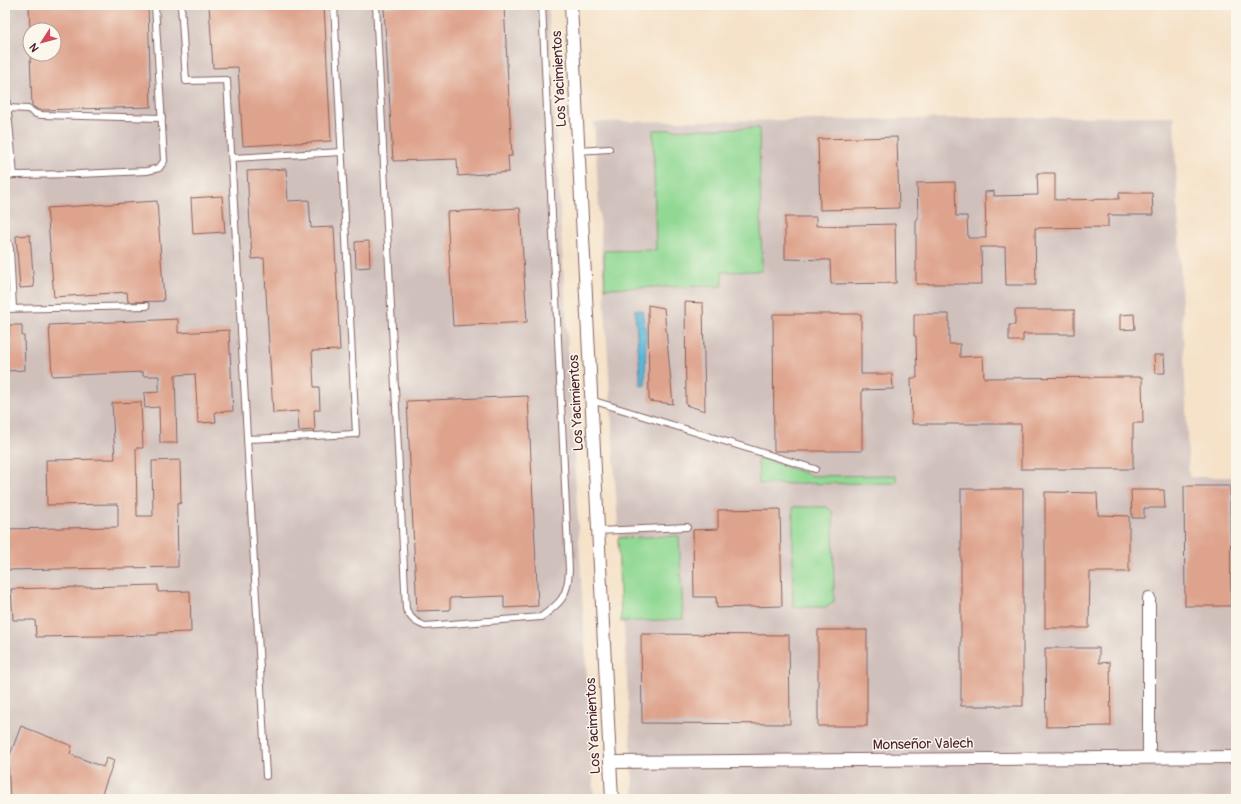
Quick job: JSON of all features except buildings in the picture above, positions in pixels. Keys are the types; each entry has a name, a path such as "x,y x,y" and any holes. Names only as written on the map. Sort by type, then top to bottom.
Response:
{"street":[{"name":"Los Yacimientos","path":"571,5 612,799"},
{"path":"1149,598 1149,757"},
{"name":"Monseñor Valech","path":"610,762 1236,757"}],"lane":[{"path":"5,176 147,171 159,168 164,161 155,5"},
{"path":"181,5 186,82 227,80 266,776"},
{"path":"247,439 356,434 334,5"},
{"path":"376,5 406,610 410,618 416,623 425,626 541,617 553,609 563,599 568,582 569,562 542,5"},
{"path":"5,82 14,176"},
{"path":"7,108 28,109 36,114 42,115 162,118"},
{"path":"578,151 609,149"},
{"path":"232,158 342,152"},
{"path":"5,243 9,244 10,249 13,308"},
{"path":"5,309 146,306"},
{"path":"591,400 815,469"},
{"path":"598,531 687,527"}],"shaded area":[{"path":"5,5 548,5 594,799 5,799"},
{"path":"1174,116 1189,477 1236,477 1236,799 634,799 594,122"}],"green space":[{"path":"759,128 762,271 722,272 723,286 605,288 604,251 656,250 653,130"},
{"path":"758,457 813,476 896,475 896,483 759,484"},
{"path":"793,507 827,507 833,512 834,602 827,607 793,607"},
{"path":"679,536 683,619 621,622 618,538"}],"water":[{"path":"635,309 642,311 646,332 645,385 641,386"}]}
